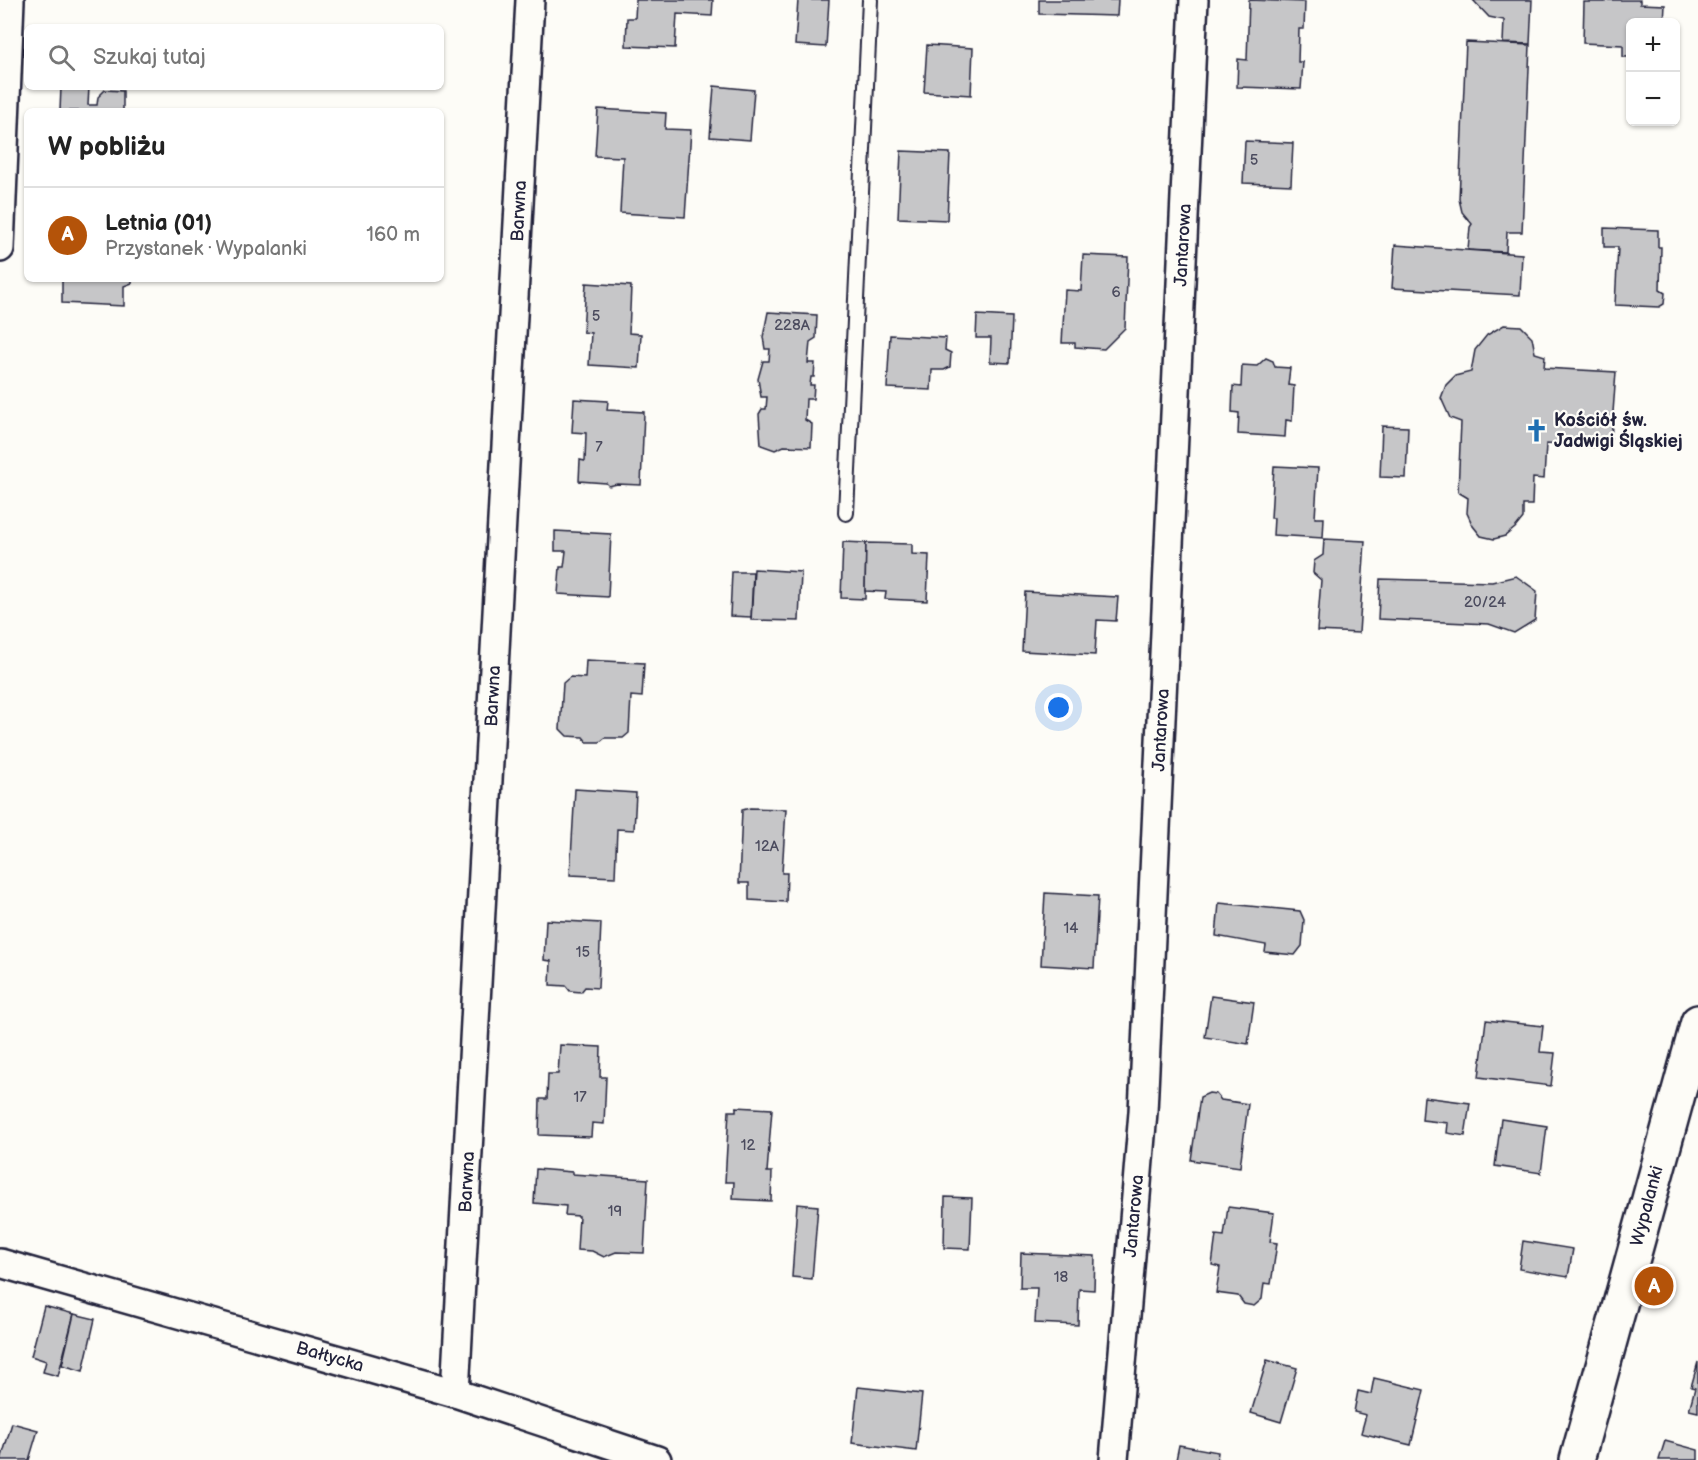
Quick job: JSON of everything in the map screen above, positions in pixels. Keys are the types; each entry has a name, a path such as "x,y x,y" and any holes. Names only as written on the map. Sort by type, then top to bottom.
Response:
{"street":[{"path":"0,248 10,0"},
{"name":"Barwna","path":"455,1393 530,0"},
{"name":"Jantarowa","path":"1114,1460 1143,1112 1194,0"},
{"name":"Wypalanki","path":"1577,1460 1698,1022"},
{"name":"Bałtycka","path":"0,1263 455,1393 657,1460"}],"lane":[{"path":"846,513 870,0"}],"building":[{"path":"636,0 713,0 712,16 677,14 675,48 626,46 627,18 635,18"},
{"path":"798,0 829,0 826,47 795,45"},
{"path":"1039,0 1118,0 1117,16 1039,14"},
{"path":"1249,0 1305,2 1304,29 1299,29 1298,62 1303,62 1301,89 1237,87 1238,59 1247,60"},
{"path":"1473,0 1532,0 1530,44 1503,43 1504,20 1489,17"},
{"path":"1605,0 1640,0 1640,4 1665,5 1664,18 1626,18 1626,57 1623,57 1623,45 1583,43 1584,2 1605,2"},
{"path":"1466,42 1530,45 1522,232 1507,232 1506,252 1468,250 1472,224 1462,212 1459,199"},
{"path":"927,45 973,48 971,95 924,92"},
{"path":"714,86 754,90 750,140 710,137"},
{"path":"61,90 89,90 88,105 97,105 98,97 105,90 123,91 123,108 60,108"},
{"path":"598,109 666,113 665,129 691,130 685,217 620,213 623,157 595,156"},
{"path":"1245,141 1293,143 1291,185 1243,183"},
{"path":"901,151 950,153 947,220 898,218"},
{"path":"1604,228 1658,230 1658,247 1661,247 1660,290 1665,293 1664,304 1659,307 1615,305 1618,247 1604,247"},
{"path":"1395,245 1522,254 1520,295 1392,288"},
{"path":"1083,255 1128,257 1125,328 1104,349 1075,347 1075,343 1062,343 1065,290 1081,291"},
{"path":"62,282 132,282 124,286 124,306 62,303"},
{"path":"586,283 631,286 629,333 641,334 639,368 589,365 591,333 583,332"},
{"path":"768,312 817,315 816,338 810,342 808,363 815,363 814,377 811,377 810,385 814,385 813,399 806,399 805,420 812,424 811,447 784,446 775,450 761,445 759,414 762,409 766,409 767,397 761,397 758,379 763,361 769,361 770,349 765,349 763,337"},
{"path":"977,315 1012,317 1010,363 990,362 991,338 976,338"},
{"name":"Kościół św. Jadwigi Śląskiej","path":"1504,325 1521,326 1532,337 1535,353 1545,356 1544,368 1616,372 1611,439 1595,438 1594,447 1546,444 1544,479 1533,478 1532,505 1523,505 1523,518 1515,528 1505,536 1494,539 1481,536 1473,526 1467,513 1468,498 1458,492 1461,422 1450,418 1441,398 1446,385 1455,376 1471,372 1475,350 1487,335"},
{"path":"890,335 946,338 945,350 951,353 950,367 944,370 932,370 931,390 887,388"},
{"path":"1266,358 1273,361 1275,367 1290,368 1288,385 1294,386 1292,421 1286,420 1285,437 1238,434 1239,413 1232,412 1233,386 1241,387 1242,365 1257,366"},
{"path":"574,399 608,401 607,410 644,412 641,485 609,486 606,483 579,481 580,460 585,461 586,433 572,432"},
{"path":"1382,426 1408,427 1406,478 1380,477"},
{"path":"1274,466 1318,468 1315,518 1324,518 1323,538 1273,535 1274,518 1271,518"},
{"path":"555,531 611,534 608,597 558,594 560,567 564,567 566,551 555,551"},
{"path":"1324,539 1365,541 1359,633 1317,631 1321,580 1313,573 1314,561 1323,555"},
{"path":"843,542 866,543 865,599 841,598"},
{"path":"866,543 912,544 912,554 929,555 927,601 885,599 886,592 865,591"},
{"path":"754,569 801,572 799,621 751,620"},
{"path":"732,572 753,572 751,617 730,616"},
{"path":"1516,576 1537,591 1535,620 1514,633 1489,624 1378,619 1380,579 1492,582"},
{"path":"1025,592 1118,597 1116,621 1097,620 1095,655 1022,651"},
{"path":"586,660 644,663 642,697 631,696 629,733 623,738 605,738 600,742 587,742 583,737 567,736 560,729 563,683 570,677 585,678"},
{"path":"575,789 636,793 634,830 617,829 615,877 570,875"},
{"path":"750,808 786,809 782,873 787,873 786,902 749,900 749,883 739,883 742,810"},
{"path":"1045,893 1098,896 1094,968 1041,965"},
{"path":"1219,903 1300,911 1304,920 1302,946 1295,955 1265,952 1266,945 1216,936"},
{"path":"546,920 601,923 598,988 585,987 581,992 570,991 566,986 550,985 551,961 544,960"},
{"path":"1211,996 1254,1002 1248,1044 1205,1037"},
{"path":"1486,1020 1543,1026 1540,1052 1555,1053 1551,1086 1479,1077"},
{"path":"560,1045 601,1047 600,1077 606,1077 604,1124 592,1123 591,1137 539,1135 540,1099 547,1099 548,1074 558,1074"},
{"path":"1209,1093 1216,1094 1221,1100 1248,1104 1240,1167 1191,1160 1200,1097"},
{"path":"1424,1097 1470,1103 1465,1136 1447,1133 1448,1123 1422,1120"},
{"path":"736,1107 772,1109 767,1172 772,1172 771,1201 733,1199 734,1182 725,1182 729,1111 736,1111"},
{"path":"1501,1119 1547,1126 1541,1173 1495,1166"},
{"path":"536,1169 648,1179 644,1253 616,1252 604,1257 592,1251 577,1250 579,1216 565,1215 566,1206 534,1203"},
{"path":"945,1197 972,1198 970,1249 944,1248"},
{"path":"797,1204 818,1206 812,1279 792,1277"},
{"path":"1228,1207 1274,1213 1270,1242 1277,1243 1271,1284 1264,1283 1262,1299 1254,1306 1244,1304 1238,1296 1216,1293 1220,1267 1212,1265 1216,1235 1224,1236"},
{"path":"1523,1241 1573,1249 1568,1277 1519,1269"},
{"path":"1021,1253 1095,1256 1094,1290 1079,1289 1078,1325 1035,1323 1037,1288 1020,1288"},
{"path":"44,1306 74,1314 58,1376 43,1372 46,1361 31,1356"},
{"path":"74,1314 95,1319 83,1371 62,1365"},
{"path":"1267,1360 1297,1368 1281,1422 1251,1413"},
{"path":"1698,1362 1698,1412 1689,1410 1695,1388 1691,1387"},
{"path":"1374,1378 1424,1390 1411,1445 1361,1433 1366,1415 1354,1412 1358,1391 1371,1394"},
{"path":"858,1387 922,1394 916,1451 852,1443"},
{"path":"12,1423 38,1430 29,1460 1,1460"},
{"path":"1665,1441 1698,1450 1698,1460 1659,1460"},
{"path":"1179,1445 1218,1452 1217,1460 1176,1460"}],"place":[{"name":"Kościół św. Jadwigi Śląskiej","path":"1536,430"},
{"name":"Letnia (01)","path":"1654,1286"}]}
